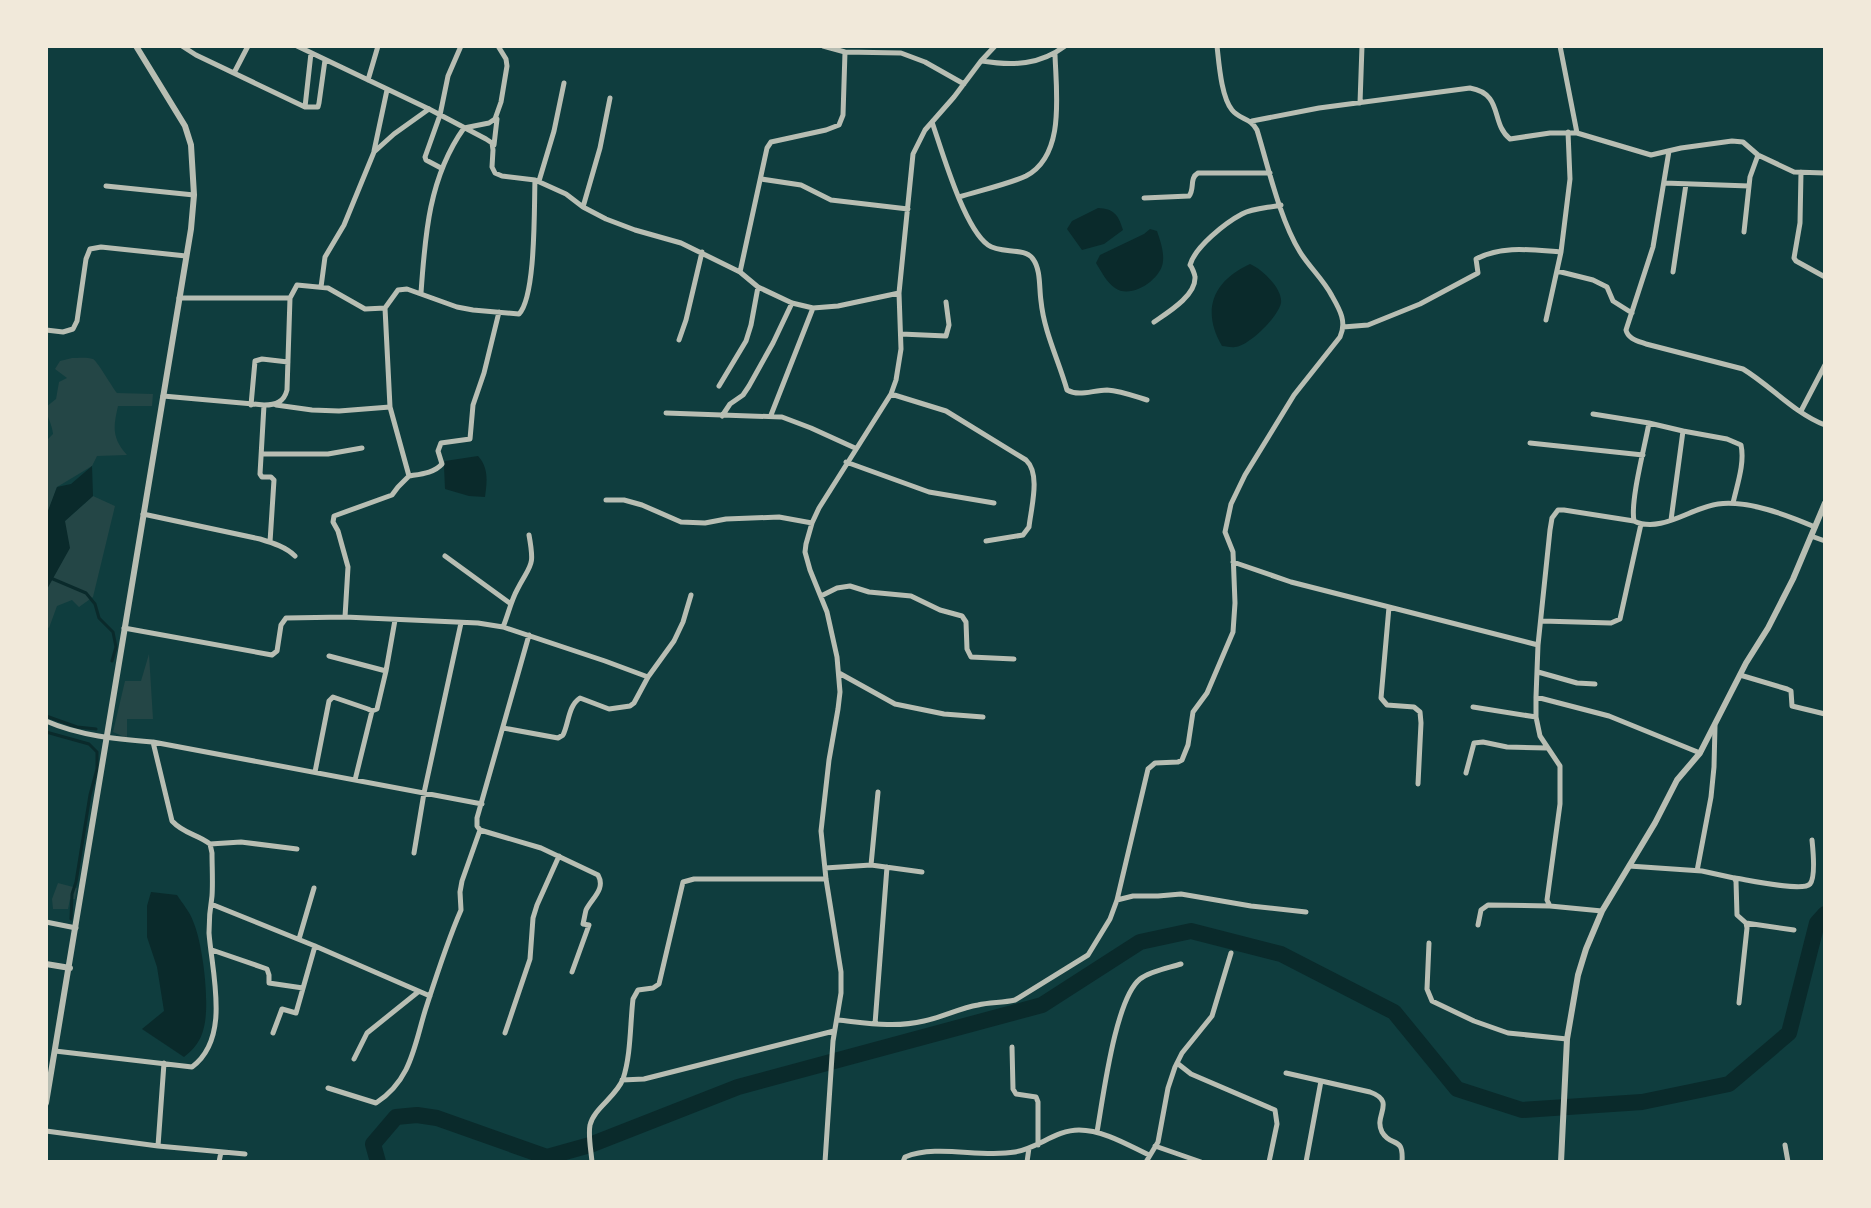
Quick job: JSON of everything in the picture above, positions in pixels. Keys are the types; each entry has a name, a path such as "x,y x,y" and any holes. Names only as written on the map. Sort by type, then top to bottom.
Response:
{"street":[{"path":"46,1103 194,195 191,145 185,126 136,46"},
{"path":"182,46 305,107 315,108 318,107 325,60"},
{"path":"234,73 248,46"},
{"path":"297,46 486,139 492,143 493,150"},
{"path":"368,80 378,46"},
{"path":"441,168 425,157 440,115 448,76 461,46"},
{"path":"498,46 507,66 493,150 492,167 495,173 537,181 566,194 606,219 702,252 740,272 758,287 792,303 813,308 838,306 899,293"},
{"path":"823,46 845,52 880,49 901,53 925,62 964,84"},
{"path":"825,1162 841,972 821,831 838,709 839,673 827,612 810,570 806,544 819,508 891,394 898,372 901,334 899,293 913,154 932,121 995,46"},
{"path":"981,61 1020,64 1040,60 1065,46"},
{"path":"1217,46 1228,103 1234,113 1252,121 1319,108 1470,88 1488,95 1503,133 1510,139 1550,133 1577,133 1651,155 1732,141 1743,142 1758,155 1794,172 1825,173"},
{"path":"1360,103 1362,46"},
{"path":"1560,46 1577,133"},
{"path":"740,272 767,148 771,142 839,125 842,121 845,52"},
{"path":"305,107 311,53"},
{"path":"959,197 1026,176 1042,164 1053,143 1055,54"},
{"path":"409,476 390,407 385,308 398,290 407,289 457,307 522,312 527,301 537,181 554,131 564,83"},
{"path":"321,287 325,257 344,225 374,152 387,90"},
{"path":"583,207 610,98"},
{"path":"374,152 429,109"},
{"path":"421,293 430,210 441,168 464,128 489,123 495,119 498,110"},
{"path":"932,121 959,197 981,240 1003,251 1029,254 1035,261 1043,313 1067,390 1077,394 1112,391 1147,400"},
{"path":"838,1020 904,1025 980,1004 1015,1000 1088,955 1110,919 1148,769 1155,763 1182,760 1188,745 1193,712 1207,693 1233,632 1233,552 1225,532 1231,504 1294,395 1340,337 1343,327 1341,313 1323,279 1298,249 1252,121"},
{"path":"1546,320 1561,252 1570,179 1568,132"},
{"path":"1669,151 1653,247 1626,330 1630,338 1743,369 1825,425"},
{"path":"1744,232 1750,177 1758,155"},
{"path":"1801,172 1800,223 1794,258 1825,277"},
{"path":"1144,198 1189,196 1192,180 1198,173 1270,173"},
{"path":"761,179 801,185 831,200 908,209"},
{"path":"1664,183 1749,186"},
{"path":"1673,272 1686,184"},
{"path":"106,186 194,195"},
{"path":"1154,322 1185,300 1195,280 1190,265 1192,259 1214,235 1242,214 1281,205"},
{"path":"46,330 63,332 73,329 90,249 101,247 186,256"},
{"path":"1343,327 1368,325 1420,304 1478,273 1476,259 1485,254 1516,248 1561,252"},
{"path":"679,340 702,252"},
{"path":"1557,271 1593,280 1607,287 1613,301 1632,313"},
{"path":"275,405 285,398 287,390 290,298 297,285 321,287 365,309 385,308"},
{"path":"719,386 746,341 758,287"},
{"path":"179,298 290,298"},
{"path":"901,334 946,336 949,325 946,302"},
{"path":"722,416 749,386 792,303"},
{"path":"771,416 813,308"},
{"path":"345,617 348,567 333,522 334,516 392,495 409,476 426,474 439,467 442,464 438,451 441,443 470,439 473,405 499,312"},
{"path":"251,405 255,361 288,362"},
{"path":"1801,411 1825,365"},
{"path":"891,394 946,411 1033,466 1027,531 1023,535 986,541"},
{"path":"163,396 312,410 390,407"},
{"path":"264,405 260,474 274,480 270,542"},
{"path":"666,413 771,416 794,421 855,448"},
{"path":"1593,414 1727,439 1741,445 1741,465 1733,504"},
{"path":"1542,621 1611,623 1620,619 1638,523 1635,504 1649,423"},
{"path":"1671,520 1683,431"},
{"path":"1530,443 1643,455"},
{"path":"262,454 328,454 362,448"},
{"path":"846,462 929,492 994,503"},
{"path":"606,500 624,500 642,505 681,522 779,517 812,523"},
{"path":"1561,1162 1567,1039 1578,975 1586,949 1602,911 1677,780 1700,753 1768,628 1793,579 1825,503"},
{"path":"1550,906 1547,900 1560,804 1560,766 1540,736 1536,697 1538,645 1550,530 1555,512 1564,510 1655,524 1717,504 1733,504 1791,516 1815,527"},
{"path":"143,514 270,542 295,556"},
{"path":"503,627 518,588 531,568 529,535"},
{"path":"1811,536 1825,541"},
{"path":"445,556 511,604"},
{"path":"1233,562 1291,582 1538,645"},
{"path":"821,596 850,586 869,592 911,596 940,610 962,616 966,622 967,649 971,657 1014,659"},
{"path":"503,728 558,738 563,735 572,707 580,698 609,709 630,706 674,641 691,595"},
{"path":"1389,607 1381,698 1387,705 1414,707 1420,712 1418,784"},
{"path":"124,628 272,655 277,651 281,625 286,618 345,617 461,623 503,627 648,677"},
{"path":"315,772 329,701 333,697 372,711 377,709 395,620"},
{"path":"414,853 461,623"},
{"path":"529,635 477,826 480,830 541,848 598,875 602,880 585,912 583,924 589,925 572,972"},
{"path":"329,656 386,671"},
{"path":"1538,672 1577,683 1595,684"},
{"path":"839,673 895,704 944,714 983,717"},
{"path":"1740,675 1787,689 1791,691 1792,706 1825,714"},
{"path":"1536,697 1609,716 1700,753"},
{"path":"1473,707 1536,717"},
{"path":"355,780 372,711"},
{"path":"46,721 106,738 153,742 482,804"},
{"path":"1697,871 1711,797 1715,726"},
{"path":"153,742 172,821 180,830 210,844 241,842 297,849"},
{"path":"1466,773 1474,743 1547,748"},
{"path":"871,865 878,792"},
{"path":"328,1088 376,1103 398,1082 410,1064 461,910 462,881 480,830"},
{"path":"1629,866 1697,871 1805,887 1812,881 1812,840"},
{"path":"55,1051 192,1067 202,1059 208,1048 217,1005 209,932 213,883 210,844"},
{"path":"505,1033 530,959 533,918 559,856"},
{"path":"825,868 871,865 922,872"},
{"path":"875,1024 887,867"},
{"path":"1734,878 1737,915 1746,923 1794,930"},
{"path":"592,1162 590,1126 622,1080 633,999 638,990 659,984 683,882 694,879 826,879"},
{"path":"299,939 314,888"},
{"path":"1117,900 1133,896 1181,894 1306,912"},
{"path":"211,904 430,996"},
{"path":"1478,925 1481,910 1488,905 1602,911"},
{"path":"46,922 76,928"},
{"path":"1739,1003 1746,923"},
{"path":"1429,943 1427,989 1432,1001 1508,1033 1567,1039"},
{"path":"273,1033 282,1009 296,1013 315,946"},
{"path":"211,950 267,969 269,983 303,988"},
{"path":"1146,1162 1158,1142 1168,1088 1177,1063 1212,1016 1231,953"},
{"path":"46,964 70,968"},
{"path":"1097,1132 1112,1044 1130,991 1143,976 1181,964"},
{"path":"354,1059 367,1033 418,992"},
{"path":"622,1080 644,1079 835,1031"},
{"path":"1012,1047 1013,1089 1016,1094 1036,1097 1038,1102 1038,1145"},
{"path":"158,1146 164,1063"},
{"path":"1177,1063 1191,1074 1275,1110 1278,1116 1269,1162"},
{"path":"1286,1073 1381,1097 1384,1102 1379,1127 1385,1136 1400,1145 1402,1162"},
{"path":"1306,1162 1321,1081"},
{"path":"903,1162 905,1157 932,1152 982,1155 1017,1152 1066,1131 1081,1130 1097,1132 1149,1155"},
{"path":"46,1131 245,1154"},
{"path":"1785,1145 1788,1162"},
{"path":"1155,1146 1201,1162"},
{"path":"1027,1162 1029,1148"},
{"path":"219,1162 221,1152"}],"shaded area":[{"path":"1098,208 1115,213 1123,230 1104,244 1082,250 1067,229 1072,221"},
{"path":"1150,229 1157,231 1163,257 1161,268 1145,286 1129,291 1115,288 1096,263 1100,255"},
{"path":"1250,264 1271,280 1279,292 1279,309 1248,342 1235,347 1222,346 1212,320 1214,298 1227,279"},
{"path":"93,359 117,393 153,394 152,406 118,406 115,432 127,455 97,456 92,466 57,487 48,512 46,441 53,434 46,407 56,399 59,382 67,378 55,369 60,361"},
{"path":"478,456 486,470 485,497 445,489 445,461"},
{"path":"92,466 93,496 65,521 70,548 46,591 46,516 57,487 71,484"},
{"path":"93,496 115,506 93,597 79,607 72,600 57,606 49,628 46,626 46,590 65,521"},
{"path":"149,654 153,719 127,719 127,738 113,732 125,681 141,681"},
{"path":"58,883 77,888 75,899 70,899 68,909 53,909 52,899"},
{"path":"151,892 177,895 192,918 200,944 206,1016 199,1041 184,1057 142,1029 164,1011 157,967 147,937 147,906"}],"waterway":[{"path":"53,579 86,593 95,604 99,618 113,632 116,647 112,661"},
{"path":"46,716 77,727 96,729"},
{"path":"46,732 89,744 97,752 97,769 72,894 71,919"},
{"path":"378,1162 373,1144 396,1117 417,1115 437,1118 547,1157 590,1145 738,1087 1042,1005 1140,942 1191,931 1281,954 1394,1012 1457,1089 1522,1110 1642,1102 1729,1084 1789,1033 1817,923 1825,914"}]}
